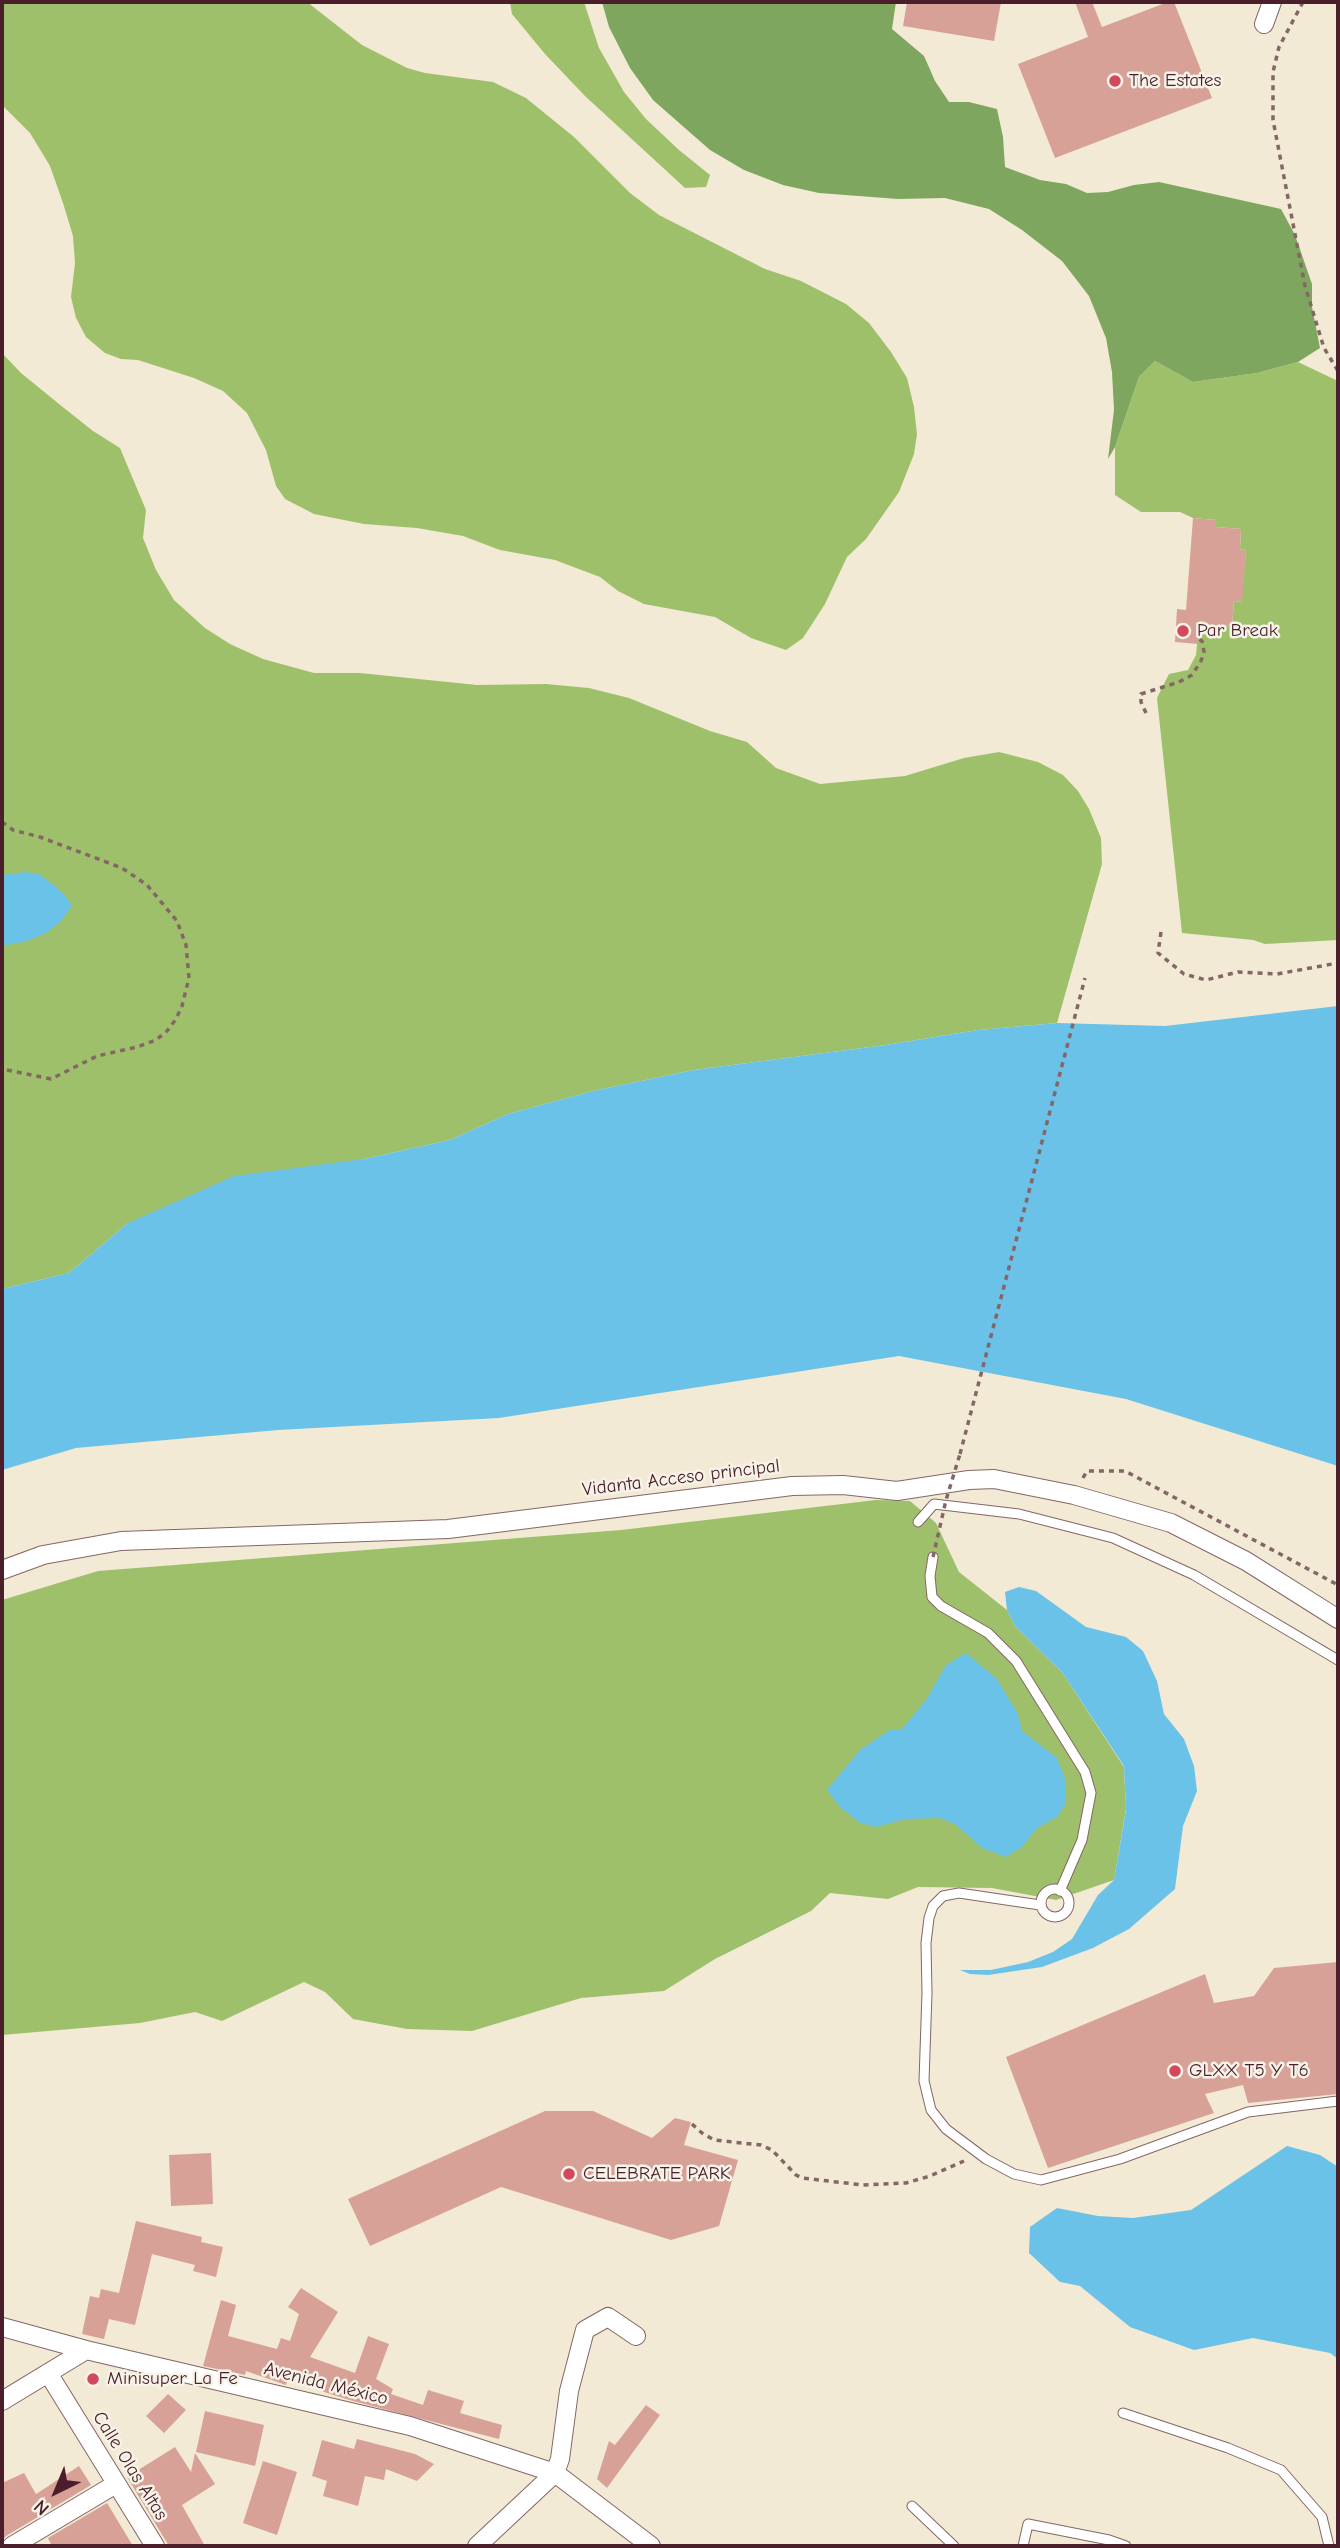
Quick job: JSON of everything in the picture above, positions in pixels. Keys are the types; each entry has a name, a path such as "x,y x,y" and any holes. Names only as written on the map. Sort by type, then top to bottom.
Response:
{"street":[{"path":"1264,24 1272,2"},
{"name":"Vidanta Acceso principal","path":"2,1570 43,1555 121,1541 448,1530 819,1484 897,1491 994,1479 1074,1495 1171,1523 1246,1561 1338,1619"},
{"path":"477,2546 555,2473 560,2459 569,2391 585,2330 608,2317 636,2336"},
{"name":"Avenida México","path":"2,2327 86,2350 410,2426 555,2473 651,2546"},
{"path":"2,2401 86,2350"},
{"name":"Calle Olas Altas","path":"48,2372 155,2546"},
{"path":"12,2546 116,2484"}],"lane":[{"path":"918,1522 934,1504 1019,1514 1114,1538 1194,1575 1338,1662"},
{"path":"933,1557 930,1576 932,1597 941,1606 988,1633 1016,1661 1085,1772 1091,1793 1084,1828 1072,1867 1060,1891"},
{"path":"1048,1890 1060,1891 1069,1902 1067,1910 1060,1916 1052,1917 1044,1913 1040,1905 1042,1896 1048,1890"},
{"path":"1040,1905 960,1893 943,1896 933,1906 929,1918 926,1943 924,2081 931,2110 946,2129 979,2154 1014,2174 1041,2180 1120,2159 1248,2112 1338,2101"},
{"path":"1123,2413 1228,2448 1281,2470 1322,2517 1329,2546"},
{"path":"912,2506 954,2546"},
{"path":"1023,2546 1027,2524 1110,2540 1126,2546"}],"path":[{"path":"1303,2 1279,47 1273,72 1273,120 1305,286 1324,348 1338,371"},
{"path":"1146,713 1141,694 1192,675 1204,652 1199,639"},
{"path":"2,822 13,830 40,837 122,868 147,885 177,921 186,945 189,978 176,1019 156,1040 97,1056 51,1079 2,1069"},
{"path":"1161,932 1158,953 1184,974 1206,980 1238,972 1276,974 1338,963"},
{"path":"933,1557 1085,978"},
{"path":"1074,1495 1087,1471 1125,1471 1338,1584"},
{"path":"692,2124 714,2140 761,2145 772,2150 802,2178 863,2185 906,2183 930,2176 979,2154"}],"green space":[{"path":"2,2 307,2 362,45 407,68 493,82 526,98 574,137 630,193 659,215 765,269 801,281 846,304 869,323 907,378 917,434 914,454 899,492 866,539 847,557 825,604 803,638 786,650 751,638 715,617 644,604 618,591 600,577 555,560 500,550 463,536 417,528 364,524 314,514 285,499 276,486 266,450 247,413 223,391 194,378 138,360 121,359 105,353 86,337 76,318 71,297 75,263 73,236 50,166 30,133 2,105"},
{"path":"510,2 584,2 599,48 624,92 646,119 710,175 706,187 685,188 585,96 512,14"},
{"path":"602,2 896,2 892,29 924,56 935,81 949,102 969,102 997,109 1003,137 1005,167 1040,180 1066,184 1087,193 1108,192 1159,182 1281,209 1295,235 1312,284 1312,307 1320,348 1298,362 1257,373 1193,382 1155,361 1139,377 1115,447 1108,459 1114,410 1112,372 1106,338 1089,296 1062,261 989,209 945,198 898,199 819,193 783,185 744,170 710,150 653,100 630,68 609,27"},
{"path":"2,353 21,373 64,408 120,448 146,510 143,538 156,570 174,600 205,628 230,644 263,659 314,673 360,673 477,685 546,684 589,688 629,698 710,731 747,742 776,768 820,784 905,776 964,758 999,752 1038,762 1063,775 1078,791 1089,809 1101,838 1102,864 1057,1023 978,1030 694,1070 593,1091 508,1114 450,1140 364,1159 128,1223 69,1273 2,1289"},
{"path":"1155,361 1193,382 1257,373 1298,362 1338,381 1338,940 1265,944 1253,940 1182,933 1157,698 1169,674 1188,670 1196,655 1199,624 1232,626 1234,601 1241,602 1246,550 1240,549 1241,529 1216,527 1216,520 1193,518 1180,512 1141,512 1115,495 1115,447 1139,377"},
{"path":"876,1500 910,1501 936,1523 959,1572 1007,1610 1015,1626 1062,1672 1124,1767 1126,1809 1114,1880 1056,1900 992,1888 918,1887 888,1899 830,1893 811,1911 715,1959 664,1991 581,1998 472,2031 407,2029 353,2019 325,1992 304,1982 222,2021 195,2012 140,2023 2,2035 2,1600 98,1571 621,1530"}],"water":[{"path":"26,872 39,874 65,895 72,906 60,922 46,933 27,941 2,946 2,875"},
{"path":"1338,1006 1338,1466 1126,1399 899,1356 499,1418 278,1430 76,1448 2,1470 2,1289 69,1273 128,1223 234,1176 364,1159 450,1140 508,1114 593,1091 694,1070 978,1030 1057,1023 1165,1026"},
{"path":"1019,1587 1036,1591 1086,1627 1126,1637 1143,1651 1157,1681 1164,1714 1184,1739 1194,1766 1197,1791 1183,1826 1175,1889 1129,1929 1093,1948 1042,1967 988,1975 970,1974 960,1970 991,1970 1028,1962 1053,1952 1072,1939 1098,1895 1114,1880 1126,1810 1124,1766 1062,1672 1015,1626 1007,1610 1005,1592"},
{"path":"966,1653 997,1679 1018,1714 1022,1731 1057,1758 1065,1779 1066,1803 1058,1816 1036,1829 1022,1847 1006,1857 982,1848 955,1824 939,1818 906,1819 876,1827 860,1823 840,1807 827,1790 860,1750 891,1729 902,1729 926,1700 946,1665"},
{"path":"1287,2146 1320,2155 1338,2167 1338,2359 1330,2353 1253,2338 1194,2350 1130,2327 1080,2286 1060,2282 1029,2253 1030,2227 1057,2208 1098,2216 1133,2218 1191,2210"}],"building":[{"path":"907,2 1001,2 994,41 903,26"},
{"name":"The Estates","path":"1075,2 1092,2 1102,27 1174,2 1212,98 1055,158 1018,64 1088,37"},
{"path":"1193,518 1216,520 1216,527 1241,529 1240,549 1246,550 1242,602 1234,601 1232,626 1199,624 1198,644 1175,642 1177,609 1186,610"},
{"name":"GLXX T5 Y T6","path":"1338,1962 1338,2094 1248,2103 1243,2085 1205,2094 1214,2113 1048,2168 1006,2057 1205,1974 1214,2003 1254,1996 1274,1968"},
{"name":"CELEBRATE PARK","path":"545,2111 593,2111 652,2138 675,2118 691,2122 684,2145 738,2160 719,2226 671,2240 501,2187 370,2246 348,2199"},
{"path":"211,2153 213,2204 171,2206 169,2155"},
{"path":"136,2221 202,2237 201,2242 223,2247 216,2277 193,2271 195,2265 152,2254 135,2325 109,2319 104,2339 82,2334 90,2296 99,2298 101,2289 119,2293"},
{"path":"301,2288 338,2312 310,2357 355,2373 368,2336 389,2344 376,2379 393,2389 391,2394 423,2405 428,2390 464,2401 460,2413 502,2425 499,2439 353,2401 321,2391 323,2386 290,2374 286,2385 246,2371 245,2375 203,2366 221,2300 236,2305 228,2336 277,2349 281,2338 290,2341 299,2314 288,2307"},
{"path":"168,2394 186,2410 164,2433 146,2416"},
{"path":"646,2405 660,2415 607,2488 597,2479 609,2441 615,2445"},
{"path":"205,2411 264,2425 255,2466 196,2452"},
{"path":"357,2439 415,2454 434,2464 417,2481 386,2469 384,2480 365,2476 358,2506 323,2496 327,2481 312,2476 322,2440 354,2449"},
{"path":"175,2447 191,2472 195,2453 215,2484 182,2505 205,2546 169,2546 127,2477"},
{"path":"263,2461 297,2472 277,2535 243,2523"},
{"path":"79,2466 91,2485 6,2536 2,2541 2,2483 24,2473 36,2494"},
{"path":"107,2503 133,2546 52,2546 48,2538"}],"place":[{"name":"The Estates","path":"1115,81"},
{"name":"Par Break","path":"1183,631"},
{"name":"GLXX T5 Y T6","path":"1175,2071"},
{"name":"CELEBRATE PARK","path":"569,2174"},
{"name":"Minisuper La Fe","path":"93,2379"}]}
